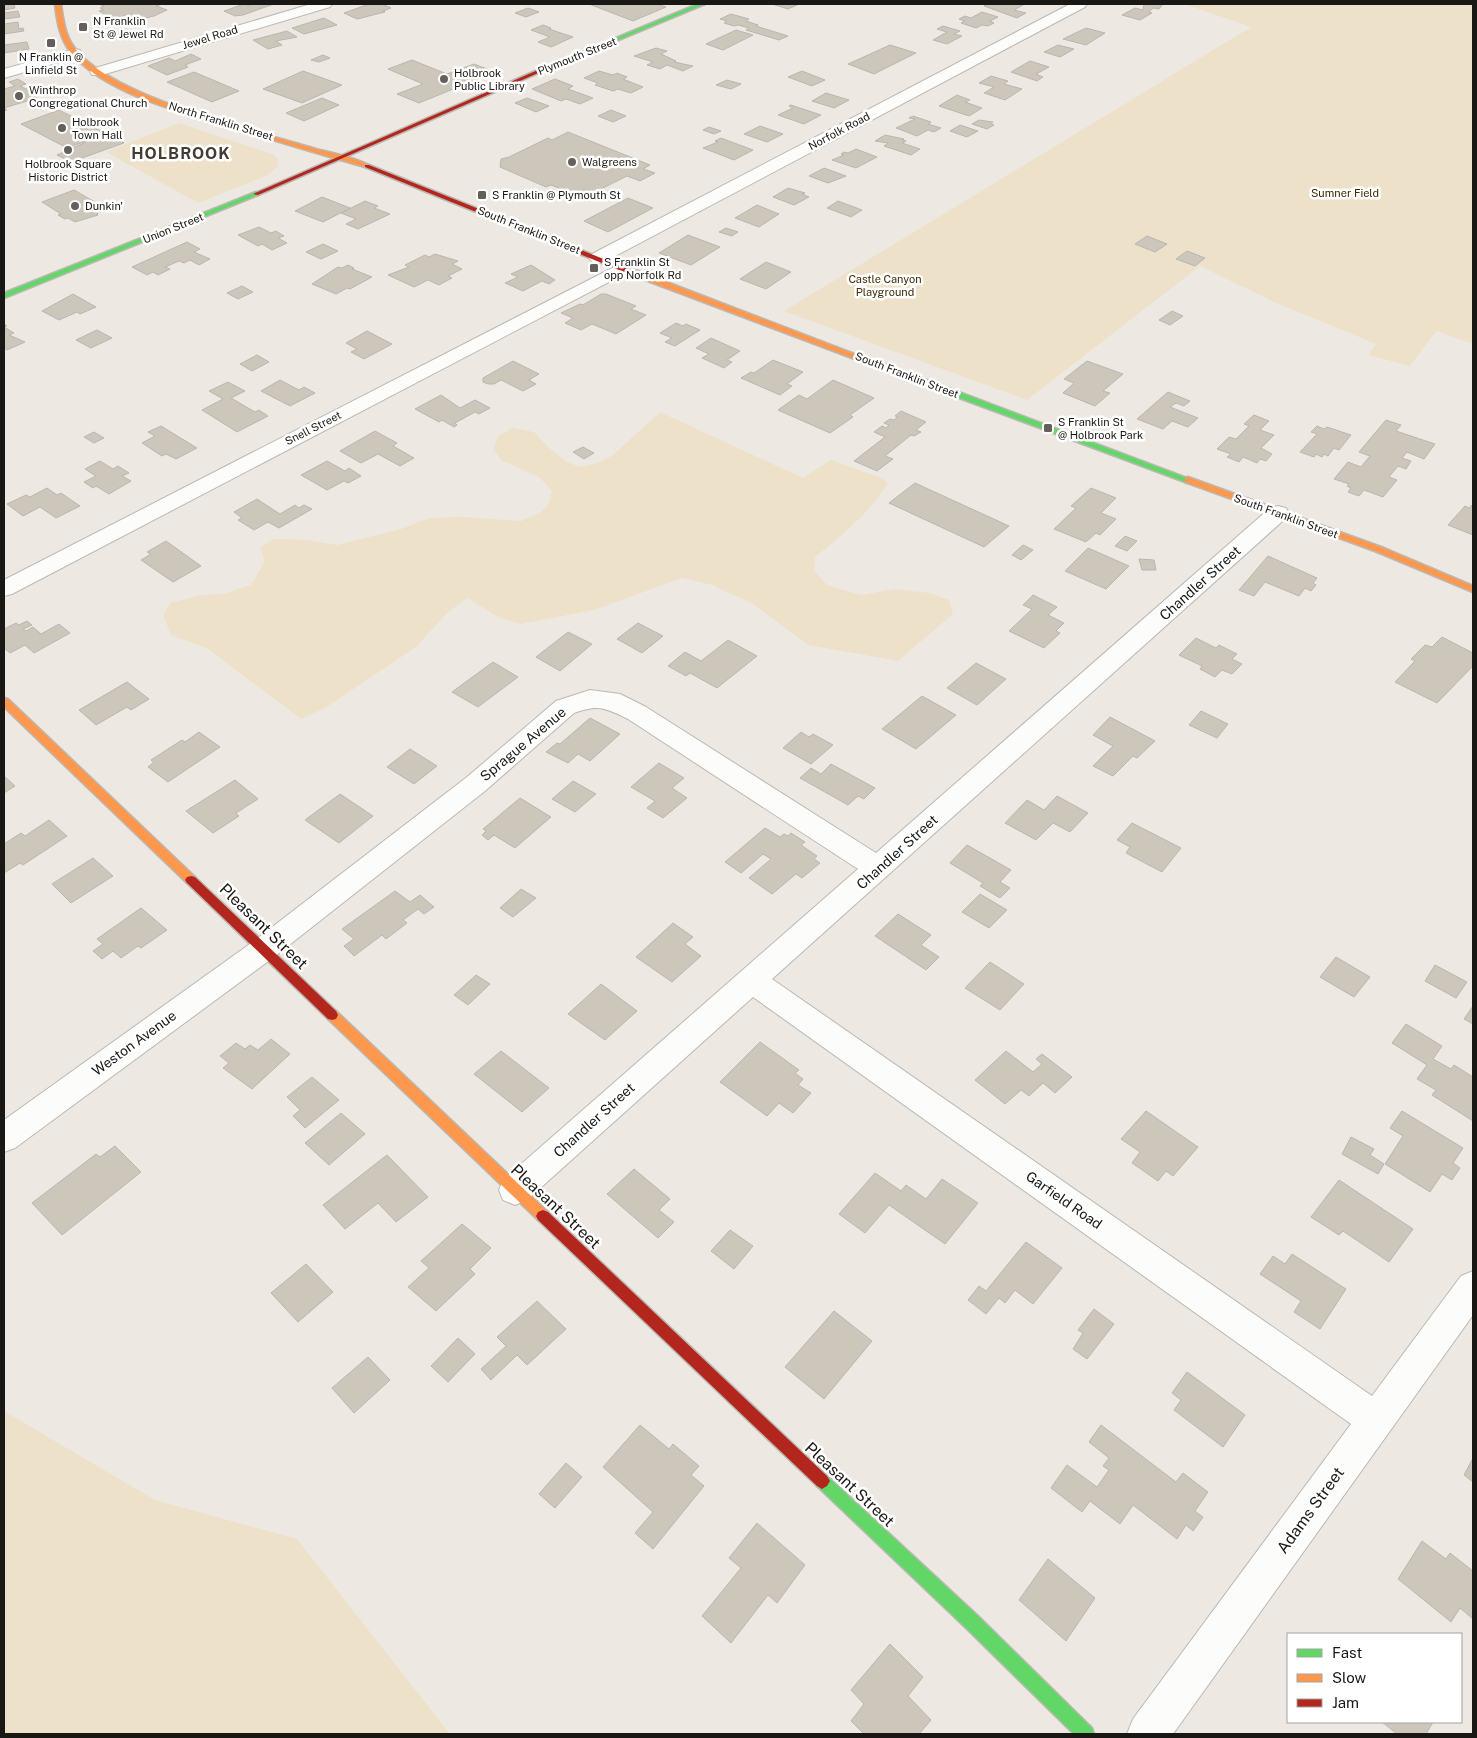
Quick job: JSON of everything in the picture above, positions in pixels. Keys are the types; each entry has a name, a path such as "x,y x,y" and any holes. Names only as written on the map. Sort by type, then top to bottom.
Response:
{"main road":[{"name":"North Franklin Street","path":"58,4 61,30 75,53 97,72 147,97 182,110 342,157"},
{"name":"Plymouth Street","path":"342,157 513,82 702,4"},
{"name":"South Franklin Street","path":"342,157 419,185 622,268 994,409 1378,549 1473,589"},
{"name":"Union Street","path":"4,296 303,175 342,157"},
{"name":"Pleasant Street","path":"4,701 515,1190 972,1620 1086,1734"}],"street":[{"name":"Jewel Road","path":"97,72 325,4"},
{"name":"Norfolk Road","path":"598,258 1080,4"},
{"path":"4,74 75,53"},
{"name":"Snell Street","path":"4,589 622,268"},
{"name":"Chandler Street","path":"515,1190 1278,513"},
{"name":"Sprague Avenue","path":"264,948 476,784 566,707 590,698 611,700 637,714 878,868"},
{"name":"Weston Avenue","path":"4,1138 264,948"},
{"name":"Garfield Road","path":"752,980 1376,1420"},
{"name":"Adams Street","path":"1148,1734 1473,1286"}],"green space":[{"name":"Sumner Field","path":"1184,4 1473,4 1473,344 1436,331 1410,366 1368,355 1376,344 1272,301 1200,266 1027,400 784,311 1251,27"},
{"path":"179,123 272,154 278,159 278,166 268,175 198,203 106,152"},
{"path":"660,412 803,478 831,460 882,478 888,483 881,494 855,523 815,557 814,570 827,585 861,595 895,589 930,593 949,600 953,614 898,661 808,645 753,604 712,585 682,578 594,610 521,624 500,618 467,598 447,613 416,647 325,708 301,719 208,649 171,635 163,615 170,603 201,595 223,594 251,585 265,561 260,547 274,539 308,540 337,545 401,529 429,518 463,517 521,521 541,512 549,503 552,491 539,477 501,460 493,449 498,436 512,428 534,432 549,448 567,462 580,467 598,463 613,455"},
{"path":"4,1411 155,1500 297,1539 450,1734 4,1734"}],"building":[{"path":"4,4 14,4 15,8 4,10"},
{"path":"98,4 163,4 156,6 167,10 141,19 129,14 114,19 99,11 104,10 100,8 104,6"},
{"path":"244,4 247,6 252,4 274,4 243,15 235,16 224,11"},
{"path":"369,4 382,4 391,8 383,11 385,12 357,19 344,13"},
{"path":"589,4 656,4 666,7 633,21"},
{"path":"772,4 793,4 797,5 788,9"},
{"path":"989,4 1025,4 1014,10 1026,13 1017,18 984,6"},
{"path":"1144,4 1163,4 1159,9 1153,8 1149,12 1152,13 1140,20 1122,15 1135,8 1143,10"},
{"path":"528,8 539,12 526,17 515,13"},
{"path":"18,11 20,17 4,19 4,13"},
{"path":"982,12 998,17 990,21 994,23 988,26 982,25 976,28 961,23 965,21 959,19 965,16 971,18"},
{"path":"731,14 749,19 746,21 758,25 756,26 788,36 779,40 746,30 749,28 724,23 727,21 720,19"},
{"path":"324,18 337,25 304,34 292,28"},
{"path":"18,22 19,29 23,28 24,31 4,34 4,24"},
{"path":"543,25 573,37 551,47 538,42 550,37 531,30"},
{"path":"943,26 960,31 954,34 962,36 947,44 933,40 947,32 937,29"},
{"path":"1086,28 1105,33 1086,45 1063,39"},
{"path":"736,30 753,35 723,50 706,44"},
{"path":"287,31 297,37 276,41 282,45 268,49 253,40"},
{"path":"27,42 29,49 4,53 4,45"},
{"path":"890,45 916,53 874,74 848,64"},
{"path":"1058,45 1074,49 1060,57 1044,52"},
{"path":"656,48 667,51 661,54 676,61 674,62 693,66 683,71 667,65 660,69 647,65 653,62 634,56"},
{"path":"191,54 201,59 185,65 188,67 167,75 148,66 169,58 175,61"},
{"path":"323,55 330,58 319,62 311,60"},
{"name":"Holbrook Public Library","path":"412,60 447,74 474,64 495,72 419,103 397,94 423,84 388,69"},
{"path":"1030,61 1049,67 1036,74 1043,77 1037,81 1011,72"},
{"path":"303,71 342,85 302,103 263,89"},
{"path":"599,71 613,75 617,73 627,77 623,79 643,87 631,93 618,89 613,91 595,85 598,83 584,78"},
{"path":"802,71 825,80 812,86 788,77"},
{"path":"194,72 239,91 212,102 167,82"},
{"path":"991,76 1008,81 1004,84 1022,89 1005,100 984,93 994,87 979,83"},
{"name":"Winthrop Congregational Church","path":"18,79 26,84 20,86 26,89 32,87 39,92 31,94 37,98 4,108 4,89 15,86 9,82"},
{"path":"555,79 573,86 568,89 593,98 580,104 566,99 561,101 532,89"},
{"path":"727,80 741,84 731,89 716,85"},
{"path":"826,93 849,100 834,108 812,101"},
{"path":"957,95 970,100 965,102 982,108 969,116 939,106"},
{"path":"322,98 339,105 304,121 286,113"},
{"path":"527,98 549,106 536,112 515,103"},
{"path":"791,105 821,115 804,124 778,115 793,108 789,106"},
{"name":"Holbrook Town Hall","path":"59,110 106,134 67,148 21,124"},
{"path":"611,110 626,116 613,122 598,116"},
{"path":"913,116 931,122 928,124 941,128 934,132 928,130 917,136 896,128 915,119 909,118"},
{"path":"979,120 993,122 991,124 994,125 987,129 972,124"},
{"path":"960,125 978,131 967,137 950,131"},
{"path":"760,126 783,134 767,142 744,134"},
{"path":"709,127 721,131 714,134 703,130"},
{"name":"Walgreens","path":"568,132 650,165 643,169 655,173 640,181 627,176 583,198 551,185 546,187 500,167 501,159 548,138 552,140"},
{"path":"102,135 109,135 124,143 71,162 57,155"},
{"path":"885,135 904,139 902,140 906,141 902,143 920,149 911,155 884,146 888,143 875,141"},
{"path":"721,138 753,150 734,160 703,148 718,142 715,141"},
{"path":"856,149 877,157 856,168 832,160 844,155 841,154 844,152 848,153"},
{"path":"824,168 846,176 828,183 809,176"},
{"path":"788,188 805,193 802,194 809,197 794,205 773,197"},
{"name":"Dunkin'","path":"74,190 107,209 96,214 98,215 75,222 58,215 61,214 42,202"},
{"path":"322,197 350,208 323,222 295,211"},
{"path":"628,198 653,208 608,232 584,221"},
{"path":"365,201 378,206 374,208 390,214 358,229 346,224 356,219 341,213"},
{"path":"838,201 862,210 851,217 827,208"},
{"path":"757,205 779,214 759,227 735,218"},
{"path":"259,227 271,233 276,231 284,236 278,238 287,243 272,250 262,244 258,246 238,235"},
{"path":"726,228 738,232 732,236 719,232"},
{"path":"688,235 720,247 691,265 659,253"},
{"path":"1147,236 1167,244 1155,252 1135,244"},
{"path":"187,242 200,249 194,252 210,259 199,265 190,260 184,263 179,261 165,267 170,269 158,275 153,272 147,275 132,267"},
{"path":"323,244 338,251 321,259 306,252"},
{"path":"1187,251 1205,258 1195,266 1176,259"},
{"path":"435,254 458,261 452,264 462,269 448,276 452,278 439,285 428,280 414,287 388,275 409,267 405,265 425,255 429,257"},
{"path":"766,262 791,272 766,289 740,279"},
{"path":"348,265 354,268 352,269 372,277 336,294 312,284 338,267 342,268"},
{"path":"531,265 555,280 549,284 542,281 523,291 505,283 518,277 511,274"},
{"path":"242,286 253,292 238,299 227,293"},
{"path":"73,294 96,307 80,314 77,312 59,320 42,311"},
{"path":"601,294 606,294 636,306 631,309 646,315 616,334 592,324 581,330 565,323 573,318 561,313 580,304 583,305"},
{"path":"1172,311 1183,316 1170,325 1159,320"},
{"path":"676,323 683,326 686,324 700,330 675,346 665,342 672,338 660,333"},
{"path":"4,327 14,333 9,335 25,342 7,350 4,348"},
{"path":"97,330 112,338 91,348 76,340"},
{"path":"367,331 392,344 364,359 351,352 357,349 346,343"},
{"path":"711,338 740,351 727,360 732,362 724,368 702,358 709,354 696,348"},
{"path":"257,355 269,362 252,371 240,364"},
{"path":"773,360 803,372 787,384 792,386 780,395 741,378 751,372 754,373"},
{"path":"513,361 539,374 529,380 536,384 523,391 501,380 494,384 483,382 483,378"},
{"path":"1087,361 1123,374 1103,391 1110,393 1095,406 1063,393 1074,383 1064,379"},
{"path":"280,380 299,390 304,387 315,393 290,406 261,391"},
{"path":"833,380 874,398 850,415 853,417 830,433 778,410 799,395 807,399"},
{"path":"228,382 245,391 231,398 255,412 259,410 268,416 237,432 202,410 223,399 209,391"},
{"path":"1168,392 1190,401 1184,406 1176,403 1170,407 1198,418 1188,427 1172,421 1163,429 1137,419"},
{"path":"441,395 460,408 475,400 490,408 479,414 475,412 455,423 457,425 454,427 442,420 439,422 415,409"},
{"path":"901,411 926,422 916,430 921,432 914,436 911,435 885,456 893,459 877,471 854,461 885,437 874,432 882,426 886,428 889,425 884,423 890,419 894,420 898,417 895,416"},
{"path":"1254,415 1269,421 1260,430 1274,435 1261,448 1272,454 1266,461 1260,459 1257,463 1243,457 1239,462 1227,457 1231,454 1217,449 1229,437 1236,439 1249,426 1244,424"},
{"path":"1386,420 1401,425 1396,431 1435,444 1424,459 1407,452 1402,458 1411,461 1406,469 1398,466 1389,477 1397,480 1383,497 1364,490 1359,496 1348,492 1351,488 1347,486 1349,484 1334,479 1348,462 1361,467 1370,456 1359,452"},
{"path":"161,426 197,448 176,459 166,454 162,456 142,443 155,436 148,432"},
{"path":"1317,426 1324,429 1327,427 1351,435 1339,450 1334,448 1328,456 1324,454 1322,457 1316,454 1314,457 1300,452 1317,434 1311,432"},
{"path":"375,431 397,443 393,446 414,458 400,466 378,454 361,463 340,451"},
{"path":"94,432 104,438 94,443 84,437"},
{"path":"583,447 594,453 584,459 573,452"},
{"path":"100,461 113,469 118,466 129,473 122,476 131,481 109,494 96,486 93,488 84,482 96,476 85,469"},
{"path":"327,461 345,471 349,468 361,476 348,483 344,481 327,490 301,475"},
{"path":"915,483 1009,526 984,547 889,503"},
{"path":"47,488 57,495 61,493 80,506 56,518 40,507 23,516 7,504 26,495 30,497"},
{"path":"1091,488 1116,498 1101,513 1116,519 1100,535 1096,533 1086,542 1054,529 1076,508 1071,506"},
{"path":"257,499 280,514 295,505 299,508 304,505 312,509 279,528 268,522 254,530 238,520 242,518 234,512"},
{"path":"1473,504 1473,535 1448,525 1465,506 1469,508"},
{"path":"1125,536 1137,541 1127,551 1115,546"},
{"path":"166,541 201,566 173,582 141,560 151,554 147,552"},
{"path":"1023,545 1033,550 1021,560 1012,555"},
{"path":"1088,548 1129,566 1106,589 1065,571"},
{"path":"1268,556 1317,578 1313,583 1316,585 1311,591 1305,588 1299,596 1265,582 1254,596 1239,590"},
{"path":"1139,559 1154,560 1156,570 1142,570"},
{"path":"1033,595 1057,607 1048,615 1064,623 1056,631 1060,633 1044,648 1009,631 1032,609 1023,605"},
{"path":"27,621 32,625 23,629 26,631 33,627 41,634 59,624 70,633 34,653 25,645 10,653 4,648 4,629 16,623 19,625"},
{"path":"638,623 663,636 642,653 617,639"},
{"path":"568,632 592,644 560,671 536,657"},
{"path":"1442,637 1473,653 1473,666 1437,703 1395,682 1415,661 1411,659 1425,645 1432,647"},
{"path":"1196,638 1216,648 1219,645 1237,654 1232,659 1242,664 1232,674 1222,670 1215,677 1200,669 1202,666 1179,655"},
{"path":"728,640 757,656 717,688 690,673 686,676 668,666 685,652 701,661"},
{"path":"493,662 518,677 478,707 452,692"},
{"path":"976,663 1006,679 977,705 947,688"},
{"path":"127,682 149,699 131,710 127,707 96,725 79,710"},
{"path":"922,696 956,715 916,749 882,729"},
{"path":"1201,711 1228,724 1217,738 1189,725"},
{"path":"1110,717 1155,741 1137,758 1133,756 1113,776 1093,766 1113,746 1093,735"},
{"path":"590,718 620,734 590,761 578,754 568,763 546,752 557,743 560,744"},
{"path":"199,732 220,747 168,782 148,767 154,762 151,760 182,740 185,742"},
{"path":"801,732 809,737 813,734 833,745 811,764 783,748"},
{"path":"410,749 437,766 414,784 387,767"},
{"path":"659,763 684,778 672,788 687,798 663,818 647,808 655,801 631,787"},
{"path":"831,764 875,788 864,799 858,796 848,805 800,778 811,768 821,774"},
{"path":"4,776 15,786 4,793"},
{"path":"235,780 258,799 236,813 239,816 213,833 186,811"},
{"path":"573,781 596,794 575,812 552,799"},
{"path":"340,794 373,816 339,843 305,820"},
{"path":"1057,796 1088,813 1070,832 1053,823 1036,840 1005,823 1027,800 1044,810"},
{"path":"520,798 551,817 515,848 494,835 488,840 482,835 486,831 483,829"},
{"path":"49,820 67,836 23,865 20,863 4,873 4,844 21,833 25,836"},
{"path":"1132,823 1181,848 1162,872 1126,853 1130,847 1117,840"},
{"path":"765,828 780,837 784,834 788,836 791,833 805,842 801,845 817,856 814,859 820,863 802,878 796,874 772,894 749,878 771,859 763,854 741,873 725,862"},
{"path":"967,845 1011,870 1000,882 1010,888 1000,898 980,886 983,883 950,863"},
{"path":"93,858 113,876 71,903 52,884"},
{"path":"521,889 536,898 513,917 500,908"},
{"path":"395,891 410,902 420,895 434,907 424,914 418,909 403,920 407,923 386,939 382,935 354,956 344,946 354,939 342,929"},
{"path":"980,894 1007,910 989,928 962,912"},
{"path":"141,908 167,930 141,948 138,946 121,958 113,951 102,959 93,951 103,944 97,939"},
{"path":"898,914 931,935 921,945 939,957 926,970 875,936"},
{"path":"673,923 693,937 685,944 701,956 672,982 636,957"},
{"path":"1336,957 1370,977 1354,997 1320,977"},
{"path":"990,962 1024,984 1000,1010 965,988"},
{"path":"1435,965 1467,982 1456,998 1425,981"},
{"path":"476,975 490,984 468,1005 454,995"},
{"path":"601,984 637,1011 605,1040 568,1014"},
{"path":"1473,1006 1473,1024 1464,1019"},
{"path":"1406,1024 1442,1046 1433,1059 1451,1069 1454,1065 1473,1077 1473,1121 1432,1095 1436,1090 1417,1079 1427,1065 1392,1043"},
{"path":"271,1039 290,1054 252,1089 223,1068 229,1063 220,1056 236,1043 245,1049 250,1045 258,1050"},
{"path":"760,1042 799,1070 795,1073 803,1079 798,1085 811,1093 793,1113 779,1103 767,1116 720,1082"},
{"path":"501,1051 549,1088 522,1112 474,1074"},
{"path":"1006,1051 1033,1072 1042,1064 1036,1059 1042,1054 1072,1077 1055,1093 1043,1083 1029,1096 1021,1090 1005,1104 975,1080"},
{"path":"312,1077 339,1100 305,1128 293,1116 300,1110 287,1097"},
{"path":"1146,1111 1198,1147 1173,1176 1166,1171 1158,1181 1132,1163 1140,1152 1121,1139"},
{"path":"1402,1111 1463,1148 1453,1163 1460,1168 1452,1180 1442,1174 1430,1192 1385,1164 1403,1136 1390,1128"},
{"path":"341,1113 365,1134 329,1165 305,1143"},
{"path":"1351,1137 1374,1149 1370,1155 1384,1164 1378,1174 1342,1154"},
{"path":"115,1146 141,1172 62,1235 32,1203 96,1154 100,1157"},
{"path":"387,1155 428,1197 396,1222 378,1203 345,1229 323,1205"},
{"path":"634,1169 670,1199 659,1210 674,1222 658,1238 607,1194"},
{"path":"875,1173 901,1191 906,1185 926,1199 942,1179 978,1203 945,1244 889,1205 865,1233 839,1214"},
{"path":"1339,1180 1413,1229 1389,1262 1343,1231 1339,1235 1311,1217"},
{"path":"462,1224 491,1248 470,1269 475,1274 436,1311 408,1287 429,1268 421,1261"},
{"path":"730,1230 753,1246 734,1269 711,1251"},
{"path":"1026,1242 1062,1268 1033,1304 1015,1290 1005,1303 999,1298 986,1314 968,1300 979,1286 986,1291"},
{"path":"1292,1254 1346,1289 1320,1329 1294,1312 1301,1301 1260,1274 1273,1256 1285,1264"},
{"path":"306,1264 333,1292 298,1322 271,1293"},
{"path":"537,1301 566,1329 527,1365 517,1355 491,1380 481,1369 506,1346 497,1337"},
{"path":"1094,1309 1114,1324 1087,1359 1073,1349 1083,1333 1078,1330"},
{"path":"834,1311 872,1341 824,1399 785,1367"},
{"path":"458,1338 475,1354 448,1382 431,1366"},
{"path":"368,1357 390,1380 354,1413 332,1388"},
{"path":"1187,1372 1245,1415 1223,1447 1174,1410 1181,1400 1172,1393"},
{"path":"640,1425 669,1449 673,1444 699,1466 691,1475 704,1486 653,1549 635,1533 653,1512 603,1467"},
{"path":"1101,1425 1176,1482 1183,1473 1208,1492 1195,1511 1203,1517 1193,1531 1186,1525 1177,1539 1133,1505 1120,1524 1090,1501 1082,1512 1051,1488 1067,1465 1097,1487 1109,1470 1103,1466 1109,1458 1089,1442"},
{"path":"1473,1458 1473,1482 1464,1475"},
{"path":"566,1463 582,1477 555,1508 539,1494"},
{"path":"757,1523 805,1565 777,1603 768,1595 731,1643 702,1616 741,1568 729,1558"},
{"path":"1422,1541 1446,1559 1450,1553 1473,1571 1473,1619 1460,1608 1451,1622 1398,1579"},
{"path":"1048,1559 1095,1598 1066,1641 1019,1600"},
{"path":"890,1644 923,1677 908,1696 931,1720 919,1734 864,1734 851,1721 864,1704 851,1690"},
{"path":"1383,1723 1432,1723 1426,1734 1397,1734"}],"traffic: fast":[{"path":"549,67 702,4"},
{"path":"4,296 256,194"},
{"path":"879,365 1188,480"},
{"path":"822,1481 971,1621 1086,1734"}],"traffic: slow":[{"path":"58,4 62,30 67,42 75,53 90,67 131,91 205,117 367,166"},
{"path":"627,270 879,365"},
{"path":"1188,480 1378,549 1473,589"},
{"path":"4,701 191,880"},
{"path":"332,1015 543,1216"}],"traffic: jam":[{"path":"256,194 549,67"},
{"path":"367,166 627,270"},
{"path":"191,880 332,1015"},
{"path":"543,1216 822,1481"}],"place":[{"name":"N Franklin St @ Jewel Rd","path":"83,27"},
{"name":"N Franklin @ Linfield St","path":"51,43"},
{"name":"Holbrook Public Library","path":"444,79"},
{"name":"Winthrop Congregational Church","path":"19,96"},
{"name":"Holbrook Town Hall","path":"62,128"},
{"name":"Holbrook Square Historic District","path":"68,150"},
{"name":"Walgreens","path":"572,162"},
{"name":"S Franklin @ Plymouth St","path":"482,195"},
{"name":"Dunkin'","path":"75,206"},
{"name":"S Franklin St opp Norfolk Rd","path":"594,268"},
{"name":"S Franklin St @ Holbrook Park","path":"1048,428"}],"district":[{"name":"HOLBROOK","path":"181,153"}],"park label":[{"name":"Castle Canyon Playground","path":"885,285"}]}
